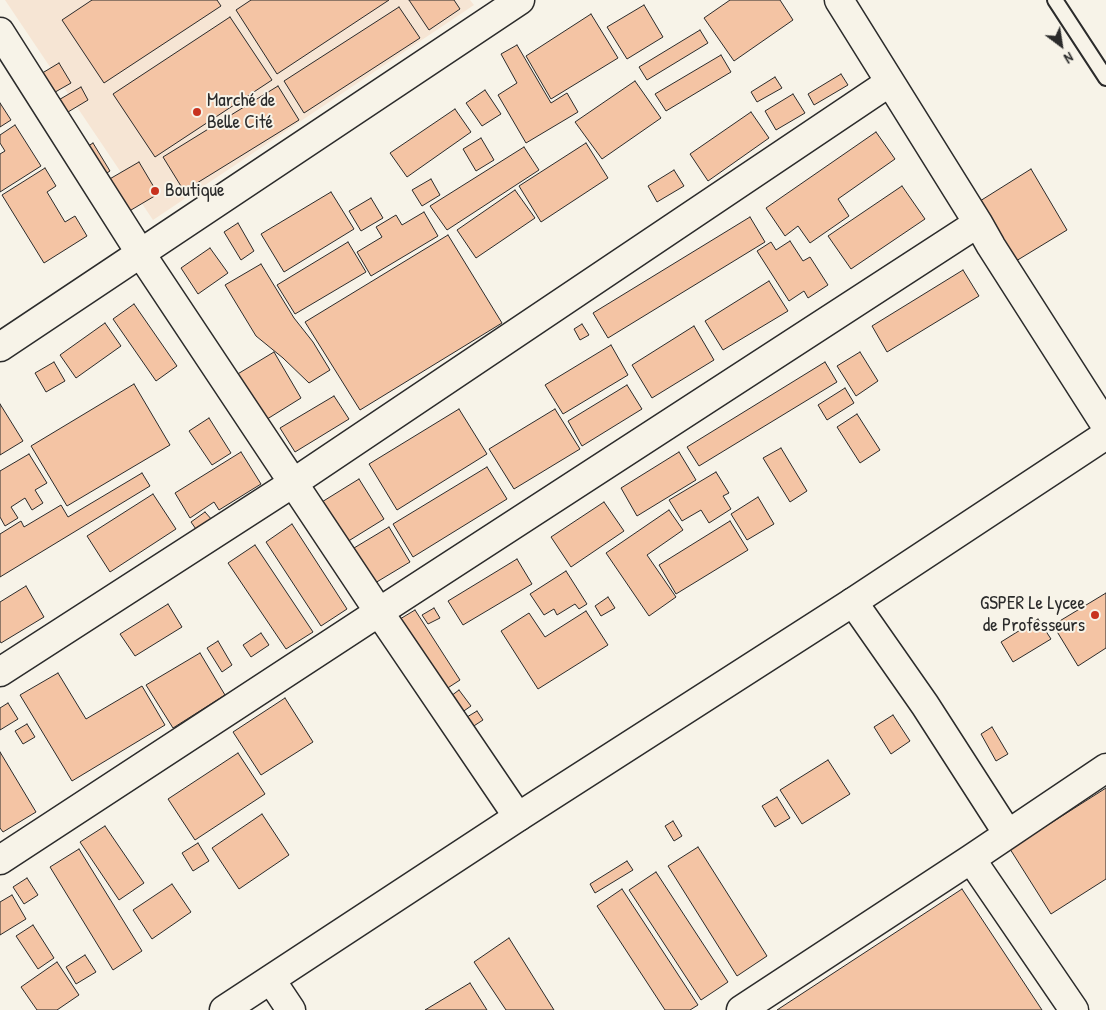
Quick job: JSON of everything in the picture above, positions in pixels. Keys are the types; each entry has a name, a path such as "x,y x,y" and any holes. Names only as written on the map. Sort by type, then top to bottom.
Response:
{"street":[{"path":"839,0 991,246 1106,426"},
{"path":"0,347 141,254 513,2"},
{"path":"0,32 141,254 518,817"},
{"path":"0,672 293,483 890,82"},
{"path":"0,860 978,223"},
{"path":"224,1010 518,817 853,602 1106,435"},
{"path":"853,602 925,705 1008,834"},
{"path":"740,1010 1106,768"},
{"path":"971,859 1074,1010"},
{"path":"271,980 291,1010"}],"lane":[{"path":"1055,0 1106,78"}],"shaded area":[{"name":"Marché de Belle Cité","path":"5,0 470,0 474,5 153,220"}],"building":[{"path":"92,0 217,0 221,6 104,83 62,20"},
{"path":"251,0 389,0 277,74 236,10"},
{"path":"409,0 454,0 460,9 429,30"},
{"path":"730,0 780,0 793,20 734,61 704,18"},
{"path":"644,5 663,37 627,59 607,27"},
{"path":"399,7 420,38 304,113 284,81"},
{"path":"591,14 618,58 551,99 526,56"},
{"path":"230,17 272,80 155,157 113,94"},
{"path":"700,30 708,43 647,80 639,67"},
{"path":"517,45 551,103 567,93 578,112 526,143 498,95 517,83 501,54"},
{"path":"721,55 731,72 666,111 655,94"},
{"path":"59,63 71,83 50,95 39,75"},
{"path":"841,74 848,85 814,105 808,94"},
{"path":"775,77 782,88 757,102 751,92"},
{"path":"635,81 661,118 602,159 575,122"},
{"path":"278,86 299,120 184,191 163,157"},
{"path":"81,87 88,100 58,118 50,105"},
{"path":"485,90 501,114 482,126 466,103"},
{"path":"793,94 805,113 776,130 765,111"},
{"path":"0,103 11,120 0,127"},
{"path":"455,109 471,132 407,177 390,153"},
{"path":"751,112 769,138 708,181 690,154"},
{"path":"15,125 41,166 0,192 0,154 5,151 0,143 0,135"},
{"path":"876,132 895,159 838,199 849,216 810,243 798,226 785,236 766,208"},
{"path":"481,138 494,160 476,171 463,149"},
{"path":"93,143 110,171 99,178 82,150"},
{"path":"586,143 608,178 541,222 519,186"},
{"path":"524,147 539,170 447,230 430,206"},
{"path":"139,162 158,194 121,216 101,184"},
{"path":"45,168 56,186 47,192 65,222 75,216 87,236 44,263 2,195"},
{"path":"1031,169 1067,230 1016,261 980,201"},
{"path":"674,170 684,186 657,202 648,186"},
{"path":"431,179 440,195 422,206 412,190"},
{"path":"902,186 925,219 851,269 828,236"},
{"path":"515,190 535,218 476,258 457,230"},
{"path":"331,192 354,229 284,272 261,234"},
{"path":"371,198 383,218 361,231 349,211"},
{"path":"424,212 438,236 371,276 357,252 382,237 376,227 396,215 402,225"},
{"path":"750,217 765,242 608,338 593,313"},
{"path":"238,223 254,251 241,260 224,232"},
{"path":"448,235 502,323 360,410 305,322"},
{"path":"790,241 803,261 810,257 828,285 808,298 804,291 789,301 757,251 771,242 776,250"},
{"path":"348,242 366,272 295,314 277,285"},
{"path":"210,248 228,273 198,294 181,268"},
{"path":"261,264 294,318 313,342 330,370 309,383 256,336 225,285"},
{"path":"963,270 979,296 887,352 872,326"},
{"path":"769,281 788,311 723,350 705,321"},
{"path":"134,304 177,366 156,381 113,319"},
{"path":"105,323 121,346 76,378 60,355"},
{"path":"582,324 589,335 580,340 574,329"},
{"path":"694,326 714,360 652,398 632,365"},
{"path":"611,345 628,375 563,414 545,385"},
{"path":"274,352 301,398 264,421 236,375"},
{"path":"860,352 878,381 856,396 837,366"},
{"path":"54,362 65,381 46,392 35,373"},
{"path":"825,362 837,382 699,466 687,447"},
{"path":"134,384 170,445 67,506 31,446"},
{"path":"627,385 642,409 582,446 568,421"},
{"path":"845,388 854,403 827,420 818,405"},
{"path":"334,396 349,419 295,452 280,428"},
{"path":"0,404 23,441 0,455"},
{"path":"459,409 487,454 397,510 369,464"},
{"path":"555,409 580,449 514,489 489,449"},
{"path":"857,414 880,450 860,463 837,427"},
{"path":"209,418 231,453 212,465 189,431"},
{"path":"781,448 807,491 790,502 763,458"},
{"path":"241,452 261,484 219,510 214,502 190,518 175,493"},
{"path":"679,452 696,480 637,516 621,488"},
{"path":"29,454 47,483 35,490 43,503 32,510 25,498 11,507 18,518 5,526 0,517 0,471"},
{"path":"487,467 507,499 413,557 393,524"},
{"path":"716,472 729,493 723,496 731,509 709,523 701,510 682,521 669,500"},
{"path":"142,473 150,486 0,577 0,534 21,521 24,527 61,505 68,517"},
{"path":"359,479 384,519 342,545 317,505"},
{"path":"153,494 176,529 110,572 87,536"},
{"path":"758,497 774,524 747,540 731,514"},
{"path":"604,502 624,531 571,567 551,537"},
{"path":"669,510 683,530 647,555 676,597 649,616 606,553"},
{"path":"205,512 213,521 198,532 191,522"},
{"path":"730,521 748,550 676,594 659,565"},
{"path":"292,524 347,609 321,626 266,542"},
{"path":"389,527 410,562 370,586 349,551"},
{"path":"255,545 313,632 286,649 228,563"},
{"path":"517,559 532,584 463,625 448,601"},
{"path":"566,571 587,604 579,609 575,604 557,615 554,609 544,615 530,594"},
{"path":"26,586 44,617 1,643 0,602"},
{"path":"1106,593 1106,648 1078,666 1053,625"},
{"path":"608,597 615,608 601,616 595,606"},
{"path":"168,604 182,627 135,656 120,634"},
{"path":"434,608 440,618 428,624 422,615"},
{"path":"415,610 460,680 440,693 395,622"},
{"path":"586,611 608,645 538,689 501,631 529,613 545,637"},
{"path":"1038,619 1051,639 1013,662 1001,642"},
{"path":"261,633 269,645 251,657 243,645"},
{"path":"218,641 232,665 222,672 207,648"},
{"path":"200,653 225,695 173,728 146,685"},
{"path":"58,673 86,719 142,686 165,725 72,781 20,695"},
{"path":"459,690 471,706 458,715 447,699"},
{"path":"285,698 313,742 261,775 233,732"},
{"path":"8,703 18,719 0,730 0,708"},
{"path":"477,711 483,720 463,733 457,723"},
{"path":"893,715 910,741 891,754 874,727"},
{"path":"27,724 35,737 23,744 15,731"},
{"path":"992,727 1008,754 996,761 981,734"},
{"path":"0,752 36,812 3,832 0,828"},
{"path":"238,753 265,794 195,840 168,799"},
{"path":"828,760 850,794 802,824 780,790"},
{"path":"1106,788 1106,879 1051,914 1010,849"},
{"path":"777,797 790,818 775,827 762,806"},
{"path":"262,814 289,855 239,889 212,848"},
{"path":"673,821 682,836 674,841 665,826"},
{"path":"105,826 144,883 119,900 80,842"},
{"path":"198,843 209,861 193,871 182,853"},
{"path":"698,847 767,956 737,976 668,866"},
{"path":"79,849 142,951 113,970 50,867"},
{"path":"627,861 633,870 595,893 590,884"},
{"path":"656,872 728,982 701,1000 629,890"},
{"path":"27,878 38,895 24,904 13,887"},
{"path":"172,884 191,912 152,939 133,910"},
{"path":"622,889 698,1005 690,1010 665,1010 597,906"},
{"path":"962,889 1042,1010 777,1010"},
{"path":"12,895 26,919 0,935 0,902"},
{"path":"33,925 54,958 38,969 16,936"},
{"path":"509,938 554,1010 506,1010 474,962"},
{"path":"85,955 96,972 76,984 66,967"},
{"path":"57,962 79,995 57,1010 37,1010 21,987"},
{"path":"470,983 487,1010 425,1010"}],"place":[{"name":"Marché de Belle Cité","path":"197,112"},
{"name":"Boutique","path":"155,191"},
{"name":"GSPER Le Lycee de Professeurs","path":"1095,615"}]}
